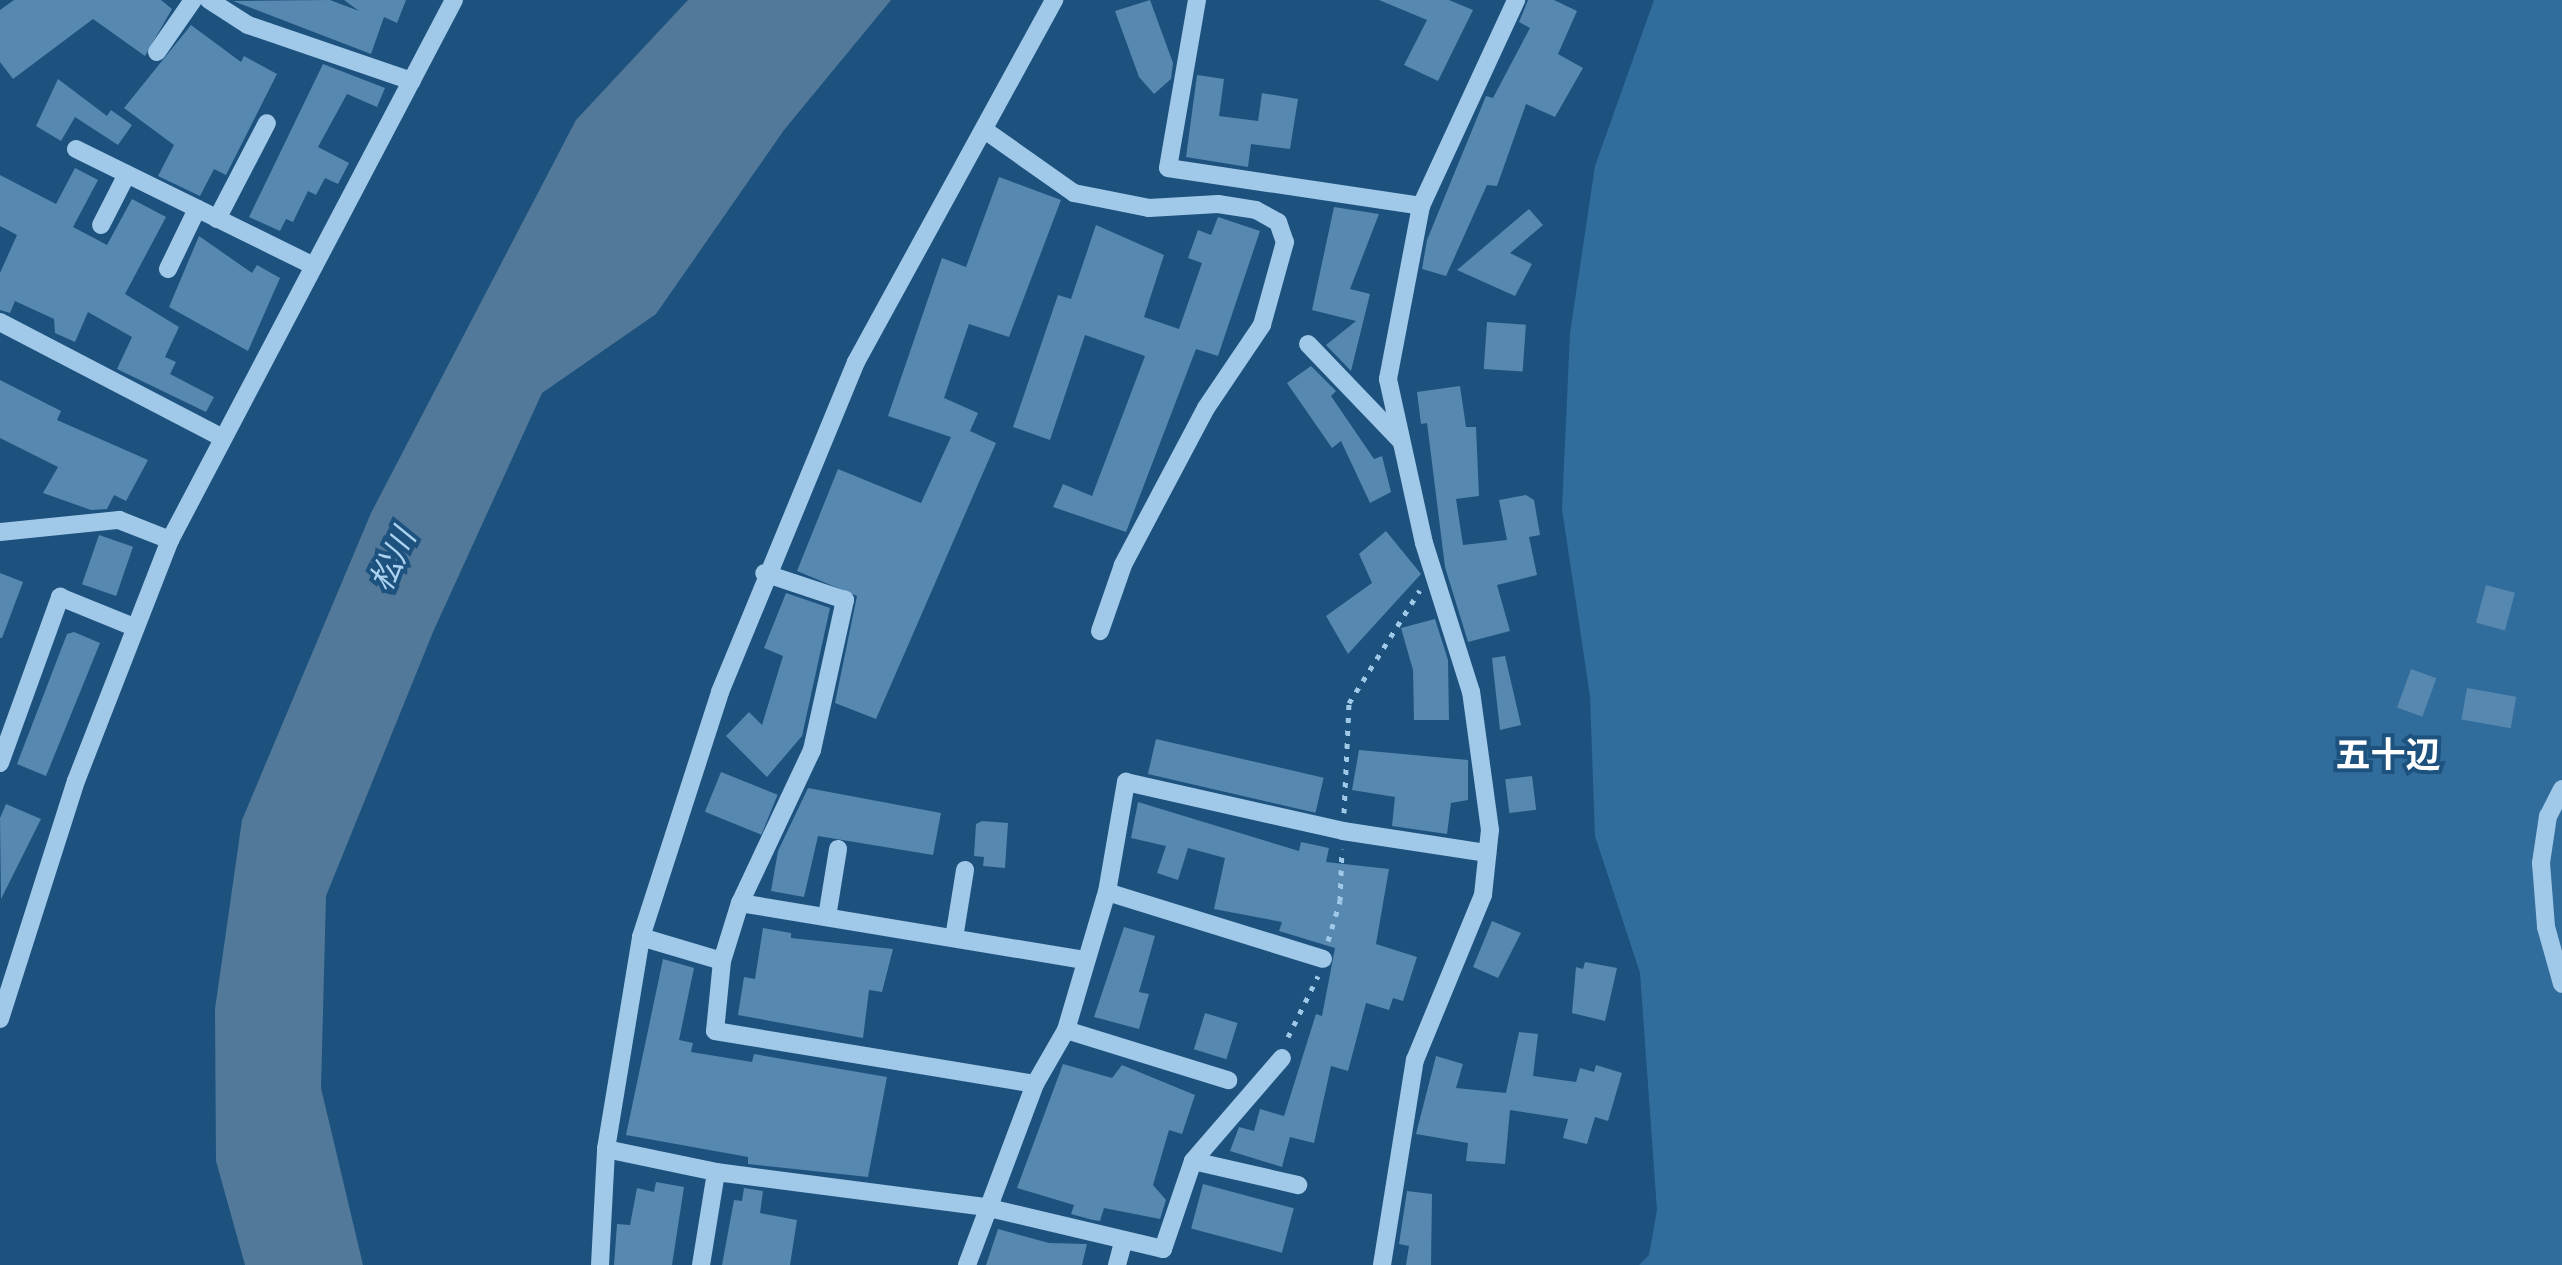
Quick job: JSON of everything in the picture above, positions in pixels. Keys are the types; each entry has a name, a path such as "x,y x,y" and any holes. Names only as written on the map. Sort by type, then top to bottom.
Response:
{"street":[{"path":"156,52 192,0"},
{"path":"209,0 241,8 412,81"},
{"path":"2,1007 76,782 170,540 454,0"},
{"path":"600,1265 606,1149 641,936 668,840 764,573 811,478 856,362 986,131 1054,0"},
{"path":"1197,0 1168,168 1421,206"},
{"path":"1382,1265 1415,1060 1483,895 1488,853 1488,788 1470,692 1401,442 1388,378 1421,206 1516,0"},
{"path":"217,219 267,123"},
{"path":"986,131 1074,193 1149,208 1218,204 1256,210 1278,222 1285,242 1262,324 1206,408 1124,565 1100,632"},
{"path":"76,149 314,266"},
{"path":"101,225 127,174"},
{"path":"168,269 197,209"},
{"path":"0,322 222,438"},
{"path":"1308,344 1401,442"},
{"path":"0,532 119,520 170,540"},
{"path":"764,573 844,600 812,750 740,903 722,961 716,1031 1035,1084"},
{"path":"0,763 60,596 134,627"},
{"path":"967,1265 984,1206 1035,1084 1066,1030 1107,892 1126,782 1343,831 1488,853"},
{"path":"2562,789 2548,816 2541,862 2546,927 2562,984"},
{"path":"827,917 838,849"},
{"path":"954,938 965,870"},
{"path":"1107,892 1323,959"},
{"path":"740,903 1084,960"},
{"path":"641,936 722,961"},
{"path":"1066,1030 1228,1080"},
{"path":"606,1149 716,1172 984,1206 1162,1250 1194,1161 1282,1058"},
{"path":"1194,1161 1298,1185"},
{"path":"701,1265 716,1172"},
{"path":"1117,1265 1124,1242"}],"shaded area":[{"path":"1654,0 2562,0 2562,1265 1639,1265 1649,1255 1657,1210 1640,973 1595,836 1590,696 1562,509 1570,333 1595,166"}],"water":[{"name":"松川","path":"688,0 891,0 784,130 656,314 542,393 433,632 326,896 321,1088 363,1265 245,1265 216,1161 215,1009 242,820 371,513 576,120"}],"building":[{"path":"14,0 161,0 172,9 145,56 93,19 13,79 0,62 0,10"},
{"path":"330,0 359,11 344,0 406,0 397,23 384,17 371,54 233,1"},
{"path":"1150,0 1173,63 1171,79 1154,94 1139,77 1115,11"},
{"path":"1379,0 1449,0 1473,10 1438,81 1404,65 1427,20"},
{"path":"1528,0 1554,0 1577,11 1558,54 1583,68 1555,117 1526,104 1497,186 1487,185 1446,276 1422,269 1427,240 1486,96 1493,98 1530,28 1519,22"},
{"path":"191,25 241,62 244,56 277,74 226,175 214,169 200,196 158,176 174,145 124,108"},
{"path":"323,64 385,88 377,107 347,94 318,147 349,163 338,184 325,178 316,195 308,191 293,222 286,219 280,231 249,217"},
{"path":"1197,75 1224,79 1219,116 1258,121 1262,93 1298,99 1290,149 1251,144 1248,167 1186,157"},
{"path":"58,79 107,116 111,110 132,125 118,145 75,117 61,141 36,126"},
{"path":"75,168 98,180 73,227 107,245 132,199 166,217 125,294 179,327 165,357 176,362 170,374 214,397 206,412 117,369 132,337 88,312 75,342 55,333 54,319 15,301 10,313 0,310 0,273 17,235 0,226 0,175 56,204"},
{"path":"999,177 1061,200 1009,337 969,324 944,398 978,413 970,431 996,443 876,719 835,703 857,596 797,571 838,469 921,503 951,437 888,416 942,258 966,267"},
{"path":"1334,207 1379,214 1350,289 1370,294 1351,371 1326,345 1356,321 1312,310"},
{"path":"1529,209 1543,225 1510,253 1532,264 1515,296 1457,270"},
{"path":"1218,217 1260,231 1218,356 1196,349 1126,532 1053,507 1063,484 1092,496 1145,356 1085,335 1050,440 1013,427 1058,295 1071,299 1096,225 1164,255 1144,317 1179,329 1202,263 1188,258 1198,230 1211,235"},
{"path":"199,236 252,273 257,265 280,278 248,351 169,307"},
{"path":"1487,322 1526,325 1523,372 1484,369"},
{"path":"1311,366 1336,391 1331,396 1374,459 1382,456 1391,492 1370,503 1341,441 1332,448 1287,383"},
{"path":"0,380 61,411 57,420 148,460 126,501 114,495 107,509 91,510 43,493 58,467 0,438"},
{"path":"1460,386 1466,427 1476,427 1479,496 1456,499 1463,545 1507,540 1499,500 1526,495 1534,500 1540,535 1529,537 1537,575 1497,585 1510,631 1468,642 1445,567 1427,423 1421,424 1417,392"},
{"path":"1386,531 1421,574 1348,654 1326,616 1372,583 1359,554"},
{"path":"99,535 133,547 116,596 82,584"},
{"path":"0,573 23,582 2,638 0,638"},
{"path":"2486,585 2515,593 2505,630 2476,623"},
{"path":"786,593 830,608 802,736 767,777 726,736 749,712 762,725 783,656 764,648"},
{"path":"1435,619 1448,660 1449,720 1414,720 1413,670 1401,628"},
{"path":"74,632 100,643 46,776 17,764 67,634"},
{"path":"1505,656 1521,725 1500,730 1492,658"},
{"path":"2411,669 2436,678 2422,717 2397,708"},
{"path":"2467,688 2516,697 2511,728 2461,720"},
{"path":"1156,739 1324,778 1315,813 1148,774"},
{"path":"1359,750 1468,760 1468,800 1451,803 1447,834 1392,826 1395,797 1352,790"},
{"path":"721,772 778,795 761,835 705,812"},
{"path":"1532,776 1536,810 1509,813 1505,779"},
{"path":"808,788 941,813 933,855 818,836 804,897 771,891 778,851"},
{"path":"1138,802 1299,851 1301,842 1329,848 1326,862 1389,869 1376,944 1417,957 1403,1001 1393,998 1389,1010 1366,1003 1348,1071 1331,1066 1314,1143 1290,1137 1282,1167 1230,1151 1239,1127 1254,1131 1260,1109 1284,1116 1316,1014 1322,1016 1335,948 1279,931 1282,922 1214,909 1225,858 1188,848 1178,880 1157,873 1166,846 1131,838"},
{"path":"6,804 41,819 1,899 0,818"},
{"path":"1008,823 1005,868 983,866 984,857 974,856 976,824"},
{"path":"1492,921 1521,933 1498,978 1473,967"},
{"path":"1124,927 1155,936 1139,992 1149,994 1139,1029 1094,1017"},
{"path":"763,928 791,933 791,938 893,949 882,992 869,990 863,1038 738,1015 744,977 755,979"},
{"path":"663,959 694,968 679,1040 693,1043 691,1052 752,1062 754,1054 887,1077 868,1177 748,1164 748,1157 626,1135"},
{"path":"1585,962 1617,968 1605,1021 1572,1013 1576,967 1583,969"},
{"path":"1205,1013 1238,1023 1226,1059 1194,1049"},
{"path":"1519,1032 1538,1034 1533,1076 1576,1082 1580,1068 1594,1072 1596,1065 1622,1073 1608,1121 1595,1117 1587,1144 1563,1138 1568,1119 1510,1110 1505,1164 1466,1161 1468,1143 1416,1134 1436,1056 1463,1064 1456,1088 1506,1093"},
{"path":"1063,1064 1112,1078 1122,1065 1195,1095 1182,1134 1169,1130 1153,1185 1166,1200 1160,1219 1104,1208 1100,1221 1093,1220 1071,1214 1074,1205 1017,1188"},
{"path":"656,1182 684,1187 672,1265 614,1265 617,1224 630,1225 637,1188 654,1192"},
{"path":"1203,1184 1294,1208 1282,1253 1191,1228"},
{"path":"744,1188 763,1191 760,1213 797,1220 790,1265 722,1265 734,1200 742,1201"},
{"path":"1407,1191 1432,1194 1431,1265 1406,1265 1409,1246 1399,1244"},
{"path":"998,1229 1049,1243 1087,1244 1082,1265 986,1265"}],"district":[{"name":"五十辺","path":"2388,755"}]}
